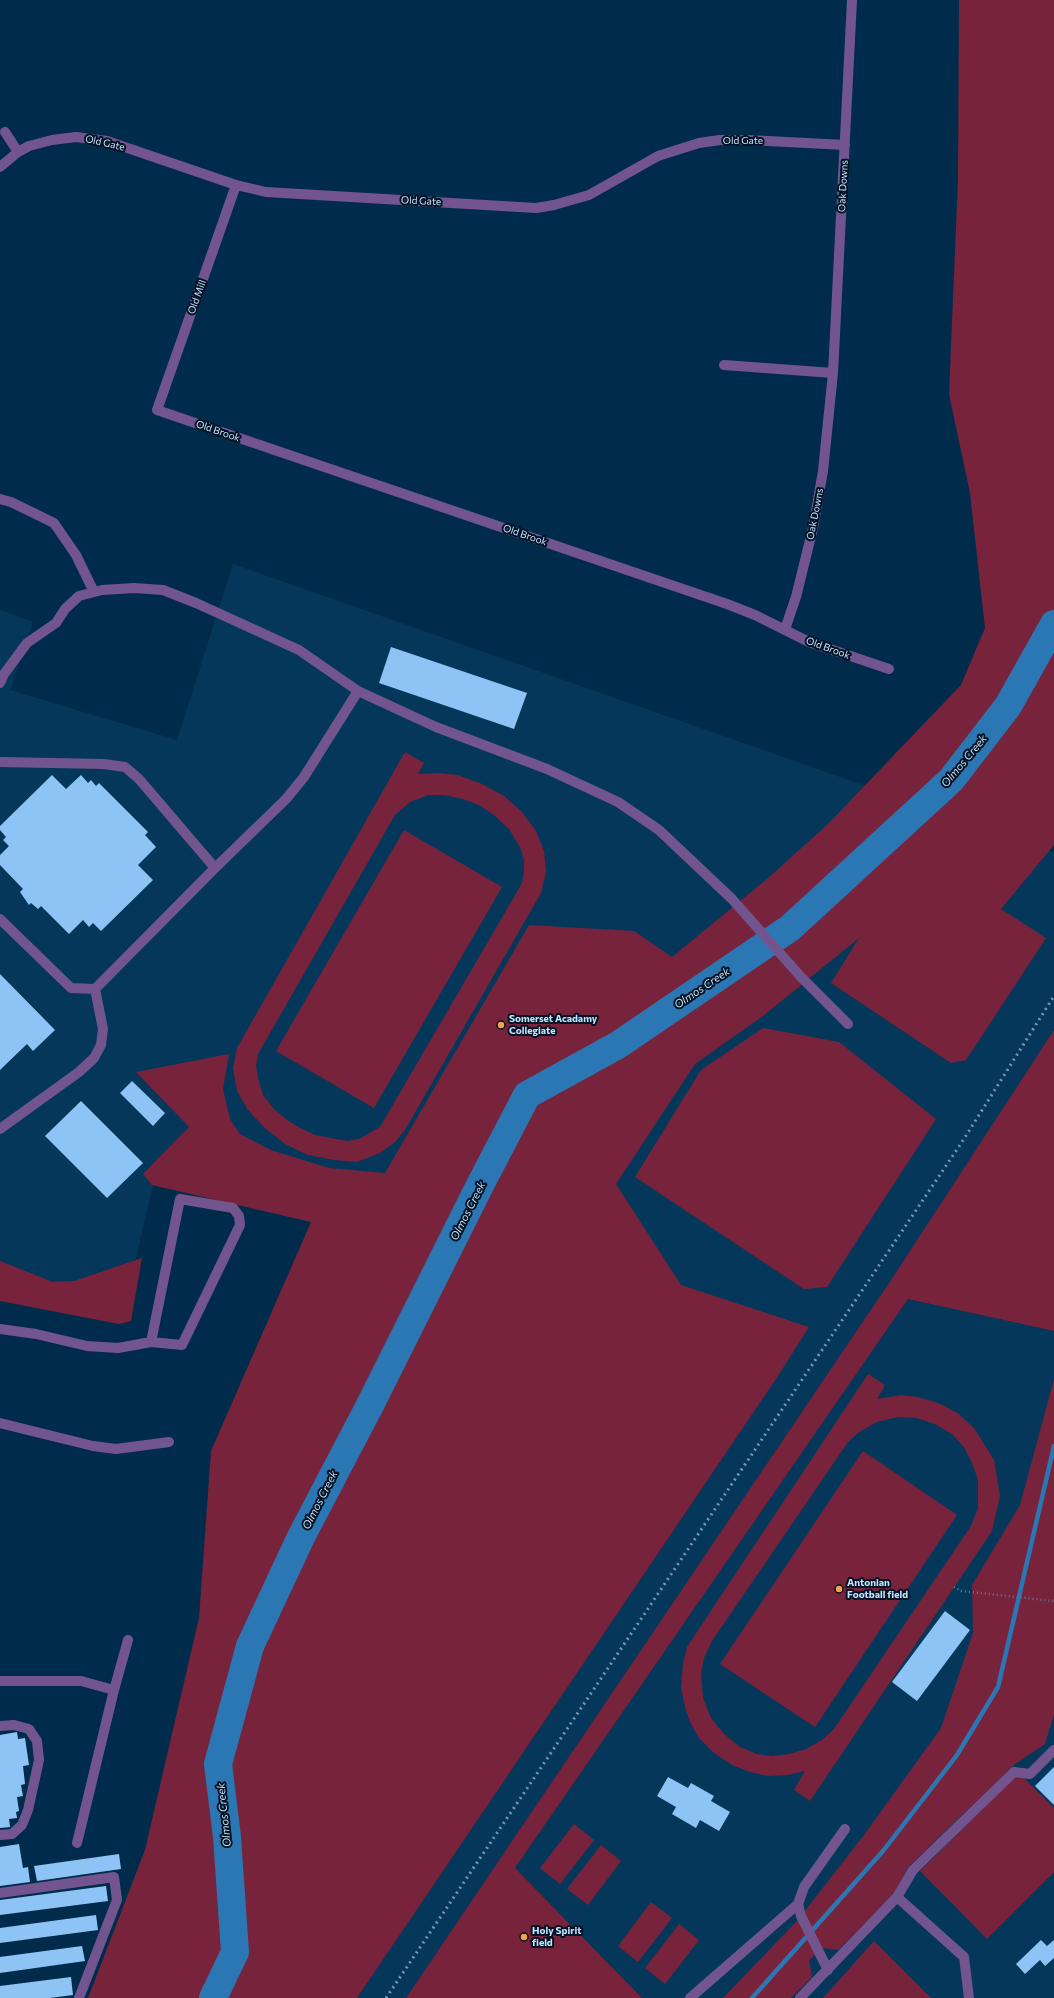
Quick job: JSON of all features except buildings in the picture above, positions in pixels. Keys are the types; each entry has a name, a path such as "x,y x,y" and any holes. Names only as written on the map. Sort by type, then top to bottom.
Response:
{"street":[{"name":"Oak Downs","path":"785,629 796,597 813,528 823,471 833,373 852,0"},
{"path":"5,132 18,152"},
{"name":"Old Gate","path":"0,168 18,152 29,146 52,140 76,137 95,139 236,185 266,192 536,208 554,206 589,195 658,156 699,143 720,140 748,140 845,145"},
{"name":"Old Mill","path":"157,410 236,185"},
{"path":"724,365 833,373"},
{"name":"Old Brook","path":"157,410 727,604 785,629 809,642 889,669"},
{"path":"0,500 11,502 54,523 76,555 94,592"},
{"path":"0,683 4,674 27,643 56,623 64,609 78,596 94,592 134,588 163,590 196,603 299,650 358,691 436,727 548,769 618,802 659,830 732,900 801,977 848,1024"},
{"path":"0,918 71,988 95,989 286,799 304,777 358,691"},
{"path":"0,762 104,764 125,767 139,779 215,868"},
{"path":"0,1129 79,1072 94,1058 101,1045 103,1030 95,989"},
{"path":"0,1329 36,1334 87,1346 118,1348 151,1342 182,1345 240,1226 239,1216 233,1208 180,1199 151,1342"},
{"path":"0,1423 93,1446 116,1449 169,1442"},
{"path":"77,1843 114,1690 128,1640"},
{"path":"0,1681 81,1681 114,1690"},
{"path":"0,1726 14,1725 29,1729 37,1741 39,1760 28,1810 22,1825 12,1834 0,1835"},
{"path":"800,1998 897,1897 913,1870 1014,1772 1030,1774 1054,1750"},
{"path":"690,1998 798,1904 804,1886 845,1829"},
{"path":"0,1893 114,1877 117,1900 79,1998"},
{"path":"897,1897 964,1957 969,1998"},
{"path":"798,1904 802,1916 828,1970"}],"path":[{"path":"954,1587 961,1591 972,1593 1054,1601"}],"shaded area":[{"path":"959,0 1054,0 1054,845 1001,909 1046,938 966,1060 951,1063 831,983 859,938 763,1016 695,1064 616,1184 681,1285 809,1327 776,1379 357,1998 88,1998 145,1850 199,1618 211,1451 311,1222 152,1185 143,1174 189,1127 136,1072 229,1054 223,1089 230,1119 240,1134 271,1150 329,1168 385,1173 529,925 634,931 672,957 767,879 828,824 961,685 985,628 970,493 949,394 958,179"},
{"name":"Somerset Acadamy Collegiate","path":"233,564 1054,852 1054,1030 891,1280 406,1998 357,1998 776,1379 311,1222 153,1185 125,1304 0,1279 0,610 33,622 10,690 177,740"},
{"path":"405,752 424,763 418,774 439,773 458,775 482,784 504,796 522,812 536,831 544,851 546,872 541,893 405,1130 395,1142 380,1153 357,1162 334,1160 308,1155 285,1144 265,1128 248,1110 237,1091 233,1068 237,1048","holes":["429,795 444,795 463,799 479,805 494,815 509,829 520,847 524,860 524,874 521,885 380,1127 359,1139 347,1141 315,1135 287,1120 274,1109 263,1095 256,1066 258,1054 395,815 410,802"]},
{"path":"404,830 502,887 374,1108 276,1051"},
{"path":"763,1028 839,1042 936,1119 827,1287 804,1289 635,1177 701,1070"},
{"path":"1054,1030 1054,1331 908,1299 515,1868 642,1998 406,1998 891,1280"},
{"path":"142,1258 131,1321 119,1324 0,1301 0,1261 53,1282 74,1281"},
{"path":"908,1299 1054,1331 1054,1998 642,1998 515,1868"},
{"path":"868,1374 885,1385 877,1399 901,1395 918,1397 941,1404 959,1414 974,1428 994,1460 1000,1496 992,1531 810,1801 794,1790 805,1771 788,1775 768,1776 750,1772 732,1765 714,1753 699,1738 690,1722 681,1687 683,1663 687,1647","holes":["898,1417 917,1418 935,1424 952,1434 964,1447 978,1480 978,1508 971,1526 834,1729 822,1740 806,1749 789,1754 771,1756 757,1754 740,1747 724,1734 711,1718 703,1698 701,1674 704,1658 712,1641 848,1442 859,1432 877,1422"]},
{"path":"1054,1379 1054,1714 1045,1744 1014,1765 909,1866 893,1894 838,1950 823,1948 809,1960 812,1977 791,1998 723,1998 797,1921 864,1835 941,1728 973,1633 972,1585 1020,1505"},
{"name":"Antonian Football field","path":"863,1451 957,1515 815,1727 720,1664"},
{"path":"1019,1773 1054,1808 1054,1872 987,1939 920,1871"},
{"path":"574,1824 594,1840 560,1884 540,1868"},
{"path":"601,1845 621,1861 588,1905 567,1889"},
{"path":"651,1902 672,1918 638,1962 618,1946"},
{"path":"679,1924 699,1940 665,1984 645,1968"},
{"path":"874,1941 931,1998 823,1998"}],"waterway":[{"name":"Olmos Creek","path":"213,1998 235,1952 227,1837 218,1764 250,1646 301,1537 369,1407 478,1189 527,1095 618,1045 790,928 951,780 1008,706 1054,624"},
{"path":"752,1998 883,1851 957,1755 998,1687 1054,1446"}],"railway":[{"path":"386,1998 962,1142 1054,996"}],"place":[{"name":"Somerset Acadamy Collegiate","path":"501,1025"},
{"name":"Antonian Football field","path":"839,1589"},
{"name":"Holy Spirit field","path":"524,1937"}]}
